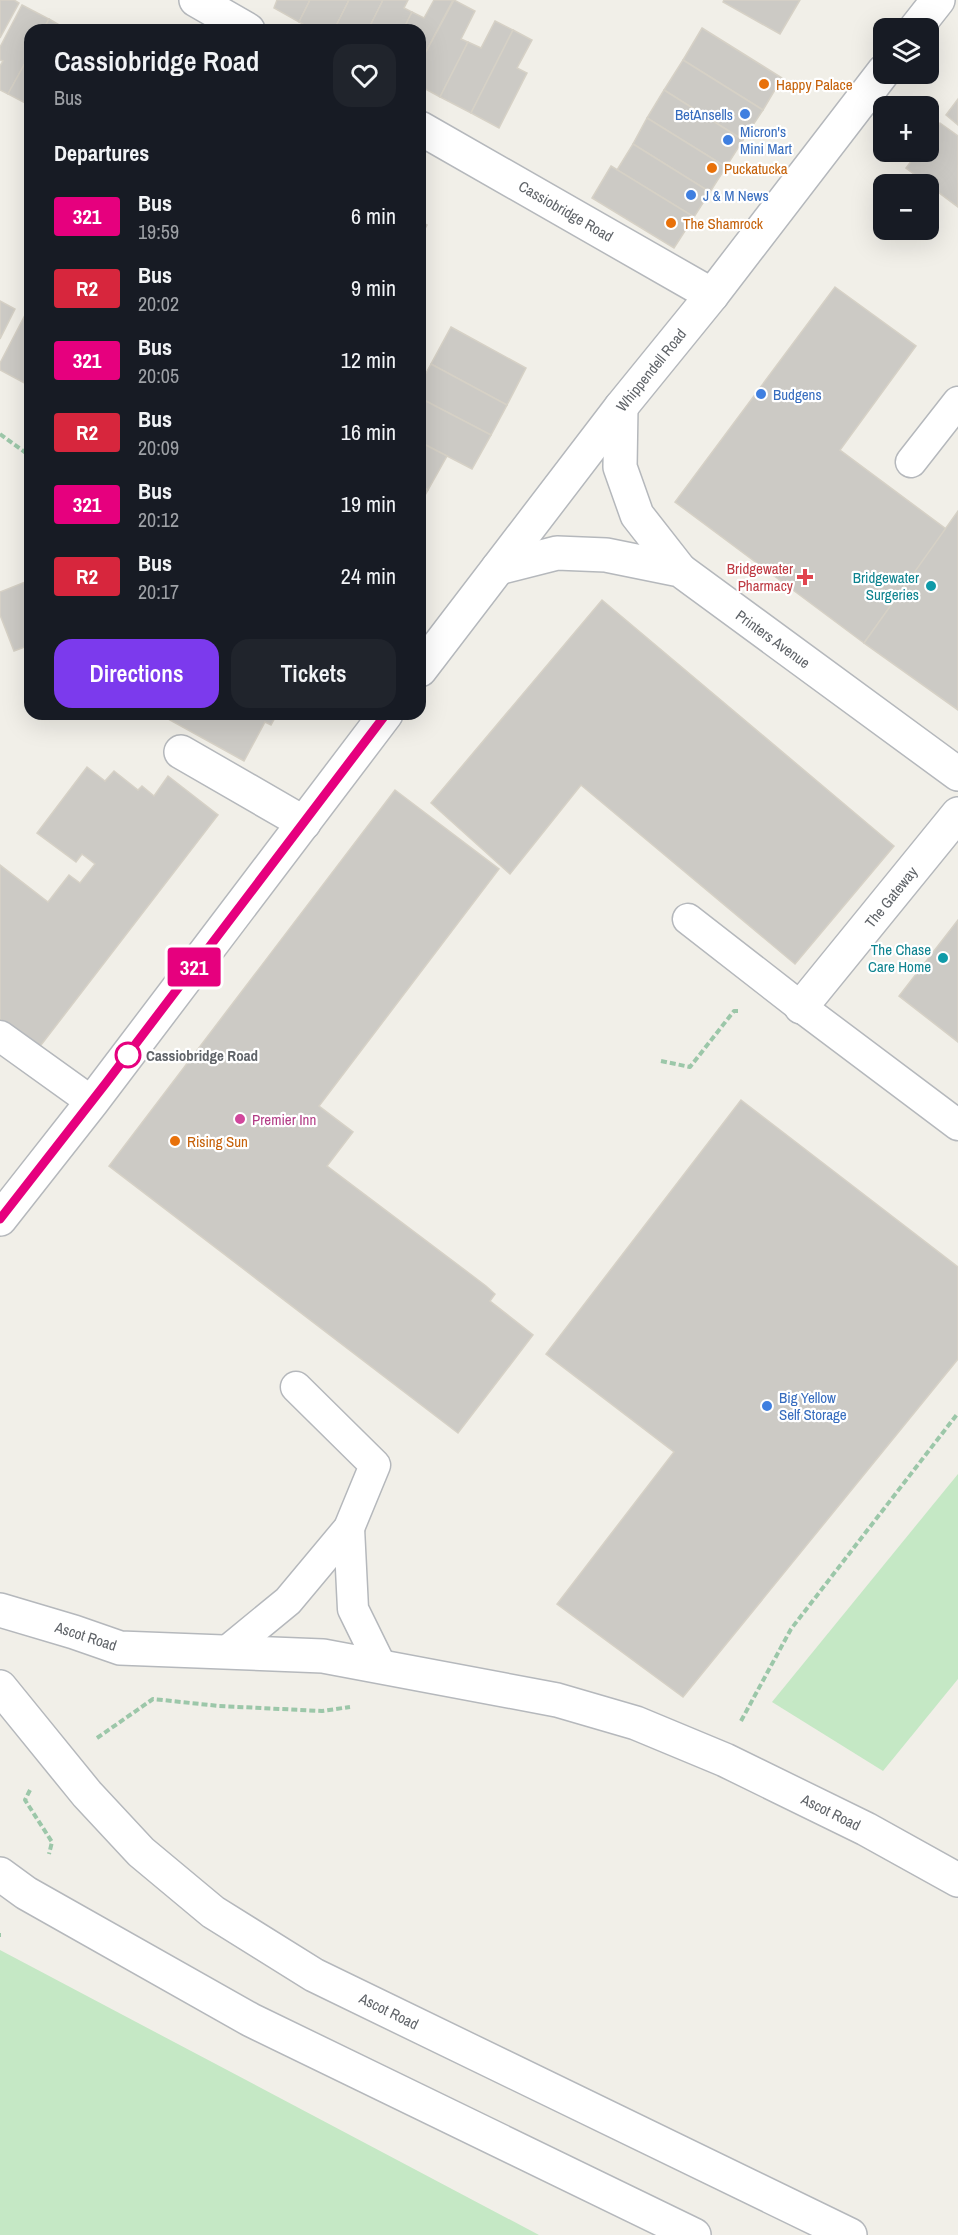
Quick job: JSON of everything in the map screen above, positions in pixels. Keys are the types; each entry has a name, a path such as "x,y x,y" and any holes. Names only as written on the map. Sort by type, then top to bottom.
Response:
{"street":[{"path":"196,0 238,24"},
{"path":"924,18 938,0"},
{"name":"Whippendell Road","path":"426,662 621,407 712,295 874,84"},
{"name":"Cassiobridge Road","path":"426,131 712,295"},
{"path":"621,407 620,467 637,515 680,570"},
{"name":"Printers Avenue","path":"498,568 557,553 606,555 680,570 958,774"},
{"path":"0,1219 92,1102 381,720"},
{"path":"181,752 304,823"},
{"name":"The Gateway","path":"801,1007 958,814"},
{"name":"Ascot Road","path":"0,1610 120,1648 323,1656 557,1700 636,1723 725,1760 954,1869"},
{"name":"Ascot Road","path":"0,1688 87,1794 141,1852 213,1912 314,1975 850,2235"},
{"path":"0,1874 26,1893 251,2020 692,2234"}],"lane":[{"path":"911,462 958,402"},
{"path":"688,919 958,1125"},
{"path":"0,1036 92,1102"},
{"path":"227,1651 288,1601 349,1528 375,1465 296,1387"},
{"path":"349,1528 353,1609 381,1666"}],"path":[{"path":"0,434 24,452"},
{"path":"661,1061 690,1067 734,1011 801,1007"},
{"path":"739,1726 791,1629 958,1413"},
{"path":"91,1742 153,1699 308,1710"},
{"path":"32,1786 25,1800 52,1842 49,1854"}],"green space":[{"path":"958,1474 958,1679 883,1771 772,1702"},
{"path":"0,1950 539,2235 0,2235"}],"building":[{"path":"0,0 14,0 19,3 0,38"},
{"path":"277,0 310,0 299,22 274,8"},
{"path":"310,0 349,0 337,24 303,24 299,22"},
{"path":"349,0 383,0 371,24 337,24"},
{"path":"383,0 408,0 404,8 412,12 406,24 371,24"},
{"path":"434,0 453,0 426,52 426,24 406,24 412,12 424,18"},
{"path":"454,0 475,11 461,39 468,42 440,97 426,89 426,52"},
{"path":"724,0 800,0 780,34 723,2"},
{"path":"22,5 49,19 46,24 24,24 24,65 8,94 0,90 0,66 3,61 0,60 0,47"},
{"path":"49,19 58,24 46,24"},
{"path":"495,21 513,30 471,113 440,97 468,42 481,48"},
{"path":"702,28 782,78 763,110 683,60"},
{"path":"513,30 532,40 517,68 527,73 499,128 471,113"},
{"path":"683,60 763,110 743,140 664,90"},
{"path":"24,65 24,102 8,94"},
{"path":"664,90 743,140 726,167 647,118"},
{"path":"958,99 958,125 946,115"},
{"path":"647,118 726,167 710,192 633,144"},
{"path":"939,124 958,136 958,207 939,193 939,174 914,174 906,168 910,162 939,162"},
{"path":"633,144 710,192 694,217 617,170"},
{"path":"611,166 694,217 674,248 592,198"},
{"path":"835,287 916,346 840,450 946,529 864,643 675,502"},
{"path":"0,301 15,309 0,339"},
{"path":"24,317 24,383 0,370 0,363"},
{"path":"451,327 526,368 507,405 431,364"},
{"path":"431,364 507,405 491,435 426,401 426,373"},
{"path":"426,401 491,435 472,469 426,445"},
{"path":"426,445 447,456 428,490 426,489"},
{"name":"Bridgewater Surgeries","path":"958,511 958,710 864,643"},
{"path":"24,582 24,647 14,651 0,615 0,592"},
{"path":"602,600 894,846 795,964 581,785 510,874 431,803"},
{"path":"170,720 274,720 271,725 265,722 244,761"},
{"path":"87,767 105,781 114,771 138,790 142,786 154,796 168,776 218,815 38,1049 0,1019 0,865 48,902 69,875 80,883 95,864 82,854 76,862 37,833"},
{"name":"Premier Inn","path":"395,790 499,869 319,1106 353,1132 327,1166 486,1286 495,1294 490,1301 533,1335 458,1433 109,1166"},
{"name":"The Chase Care Home","path":"958,920 958,1042 899,996"},
{"name":"Big Yellow Self Storage","path":"741,1100 958,1267 958,1359 683,1697 557,1604 674,1452 546,1354"}],"bus line":[{"name":"321","path":"0,1219 381,720"}],"place":[{"name":"Happy Palace","path":"764,84"},
{"name":"BetAnsells","path":"745,114"},
{"name":"Micron's Mini Mart","path":"728,140"},
{"name":"Puckatucka","path":"712,168"},
{"name":"J & M News","path":"691,195"},
{"name":"The Shamrock","path":"671,223"},
{"name":"Budgens","path":"761,394"},
{"name":"Bridgewater Pharmacy","path":"805,577"},
{"name":"Bridgewater Surgeries","path":"931,586"},
{"name":"The Chase Care Home","path":"943,958"},
{"name":"Cassiobridge Road","path":"128,1055"},
{"name":"Premier Inn","path":"240,1119"},
{"name":"Rising Sun","path":"175,1141"},
{"name":"Big Yellow Self Storage","path":"767,1406"}]}
